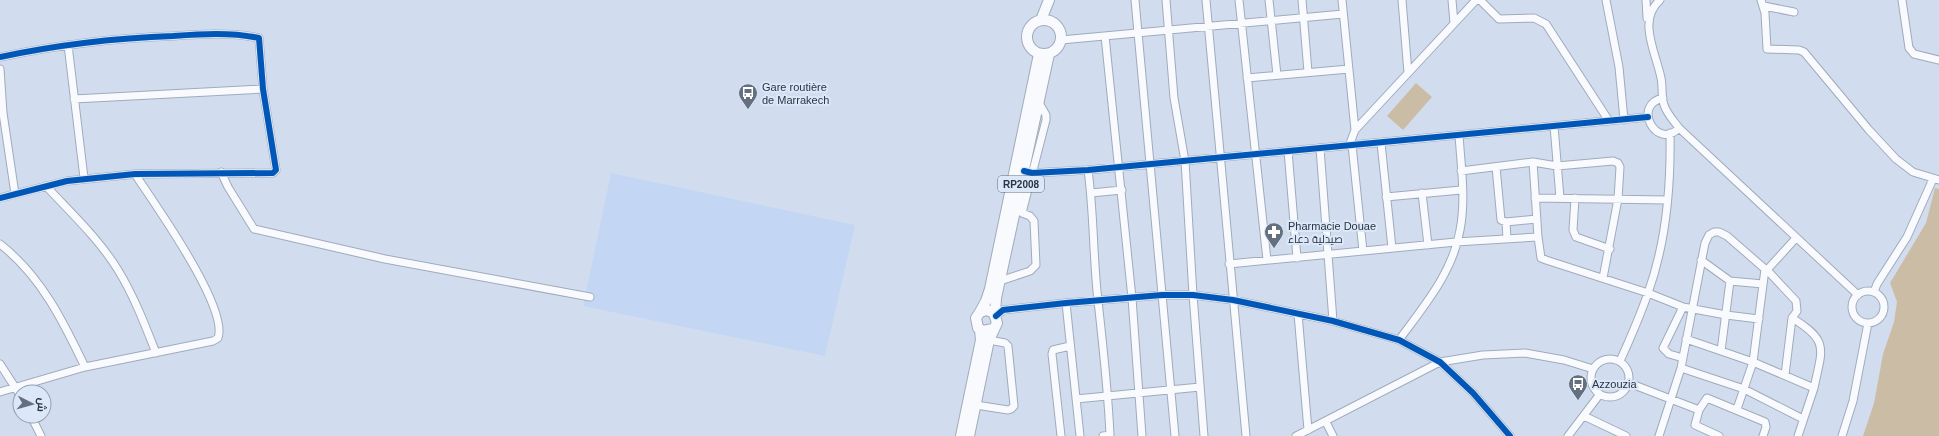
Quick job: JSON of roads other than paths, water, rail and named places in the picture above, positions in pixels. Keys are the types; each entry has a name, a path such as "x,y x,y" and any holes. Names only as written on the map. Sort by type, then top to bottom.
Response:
{"highway":[{"path":"1045,20 1049,0"},
{"path":"1045,20 1053,0"},
{"path":"1044,54 1031,50 1026,37 1032,24 1045,20 1058,27 1061,40"},
{"name":"RP2008","path":"1044,54 1056,49 1061,40"},
{"name":"RP2008","path":"969,436 990,340 996,323 995,315 1000,281 1028,172 1044,54"},
{"name":"RP2008","path":"961,436 981,340 980,330 975,322 990,290 1044,54"},
{"path":"980,312 987,310 995,315"},
{"path":"980,330 987,332 993,329"}],"street":[{"path":"1135,0 1175,436"},
{"path":"1166,0 1174,98 1185,161 1193,295 1204,436"},
{"path":"1206,0 1232,300 1246,436"},
{"path":"1239,0 1267,260"},
{"path":"1269,0 1277,75"},
{"path":"1302,0 1308,72"},
{"path":"1342,0 1355,130 1351,146 1363,251"},
{"path":"1402,0 1408,73"},
{"path":"1452,0 1454,23"},
{"path":"1355,130 1476,0"},
{"path":"1480,0 1499,19 1534,18 1546,24 1609,121"},
{"path":"1606,0 1619,67 1624,120"},
{"path":"1646,0 1648,23 1661,77 1666,110 1679,128 1858,295"},
{"path":"1648,23 1652,10 1660,0"},
{"path":"1764,5 1771,0"},
{"path":"1902,0 1909,48 1914,54 1939,60"},
{"path":"1764,5 1794,12"},
{"path":"1764,5 1767,49 1799,50 1804,52 1869,130 1896,159 1913,172 1936,179 1907,237 1877,284 1874,292"},
{"path":"1061,40 1343,14"},
{"path":"0,57 106,40 198,34 258,37 261,42 263,89 276,170 273,173 221,172 135,174 84,178 0,198"},
{"path":"1105,36 1132,298 1137,392 1142,436"},
{"path":"68,45 84,178"},
{"path":"0,69 2,114 15,194"},
{"path":"1247,78 1349,69"},
{"path":"74,99 263,89"},
{"path":"1663,98 1654,102 1650,106 1648,117 1653,129 1658,132 1670,133 1679,128"},
{"path":"1000,281 1030,271 1035,267 1034,221 1030,216 1022,214 1028,172 1088,170 1648,117"},
{"path":"1554,126 1560,198"},
{"path":"1620,361 1648,293 1662,236 1667,200 1670,133"},
{"path":"1399,340 1443,278 1450,263 1460,230 1461,171 1459,135"},
{"path":"1381,143 1392,248"},
{"path":"1320,148 1333,321"},
{"path":"1288,152 1297,258"},
{"path":"1461,171 1533,162 1557,166 1613,161 1618,163 1620,167 1618,198 1610,249 1603,278"},
{"path":"1533,162 1538,237 1541,258 1648,293 1692,310 1726,316 1759,318"},
{"path":"1496,167 1500,218 1502,221 1506,222 1537,219"},
{"path":"1088,170 1091,193 1098,301 1109,395 1108,436"},
{"path":"221,172 228,187 254,229 385,259 590,297"},
{"path":"26,384 85,367 213,341 218,338 219,333 217,317 197,270 187,251 135,174"},
{"path":"46,186 91,235 118,269 137,306 156,353"},
{"path":"1091,193 1122,190"},
{"path":"1386,197 1461,190"},
{"path":"1422,193 1428,245"},
{"path":"1535,198 1618,198 1667,200"},
{"path":"1575,198 1573,230 1576,237 1610,249"},
{"path":"1506,222 1507,239"},
{"path":"1660,436 1681,368 1701,260 1707,238 1714,232 1727,236 1766,270 1796,301 1796,311 1792,318 1785,375"},
{"path":"1229,264 1456,242 1538,237"},
{"path":"1737,409 1753,362 1766,270 1796,238"},
{"path":"0,244 24,266 51,301 85,367"},
{"path":"1701,260 1730,281 1763,284"},
{"path":"1721,351 1730,281"},
{"path":"1863,292 1874,292 1882,299 1884,310 1878,320 1868,323 1859,320 1853,313 1853,303 1858,295 1863,292"},
{"path":"995,315 1003,310 1066,302 1098,301 1162,295 1193,295 1232,300 1333,321 1399,340 1440,362 1473,393 1510,436"},
{"path":"1066,302 1080,436"},
{"path":"1682,307 1663,348 1668,354 1683,358"},
{"path":"1298,314 1308,430"},
{"path":"1792,318 1810,329 1820,342 1822,352 1814,388 1798,436"},
{"path":"1842,436 1853,401 1868,323"},
{"path":"1686,339 1753,362 1814,388"},
{"path":"976,405 1008,410 1014,406 1008,346 1005,343 990,340"},
{"path":"1061,436 1052,354 1054,350 1070,346"},
{"path":"1296,436 1326,422 1440,362 1483,355 1526,353 1564,360 1593,369"},
{"path":"1608,359 1620,361 1628,371 1629,383 1623,393 1612,397 1600,394 1596,391 1591,380 1593,369 1602,360 1608,359"},
{"path":"0,364 13,384"},
{"path":"1681,368 1744,389 1803,419"},
{"path":"1629,383 1699,410"},
{"path":"1076,399 1200,387"},
{"path":"0,392 12,388"},
{"path":"1568,436 1600,394"},
{"path":"1719,436 1695,425 1699,410 1706,398 1737,409 1765,422 1767,425 1763,436"},
{"path":"1584,416 1625,436"},
{"path":"1326,422 1333,436"},
{"path":"35,424 41,436"}],"place":[{"name":"Gare routière de Marrakech","path":"748,110"},
{"name":"Pharmacie Douae صيدلية دعاء","path":"1274,249"},
{"name":"Azzouzia","path":"1578,401"}]}
